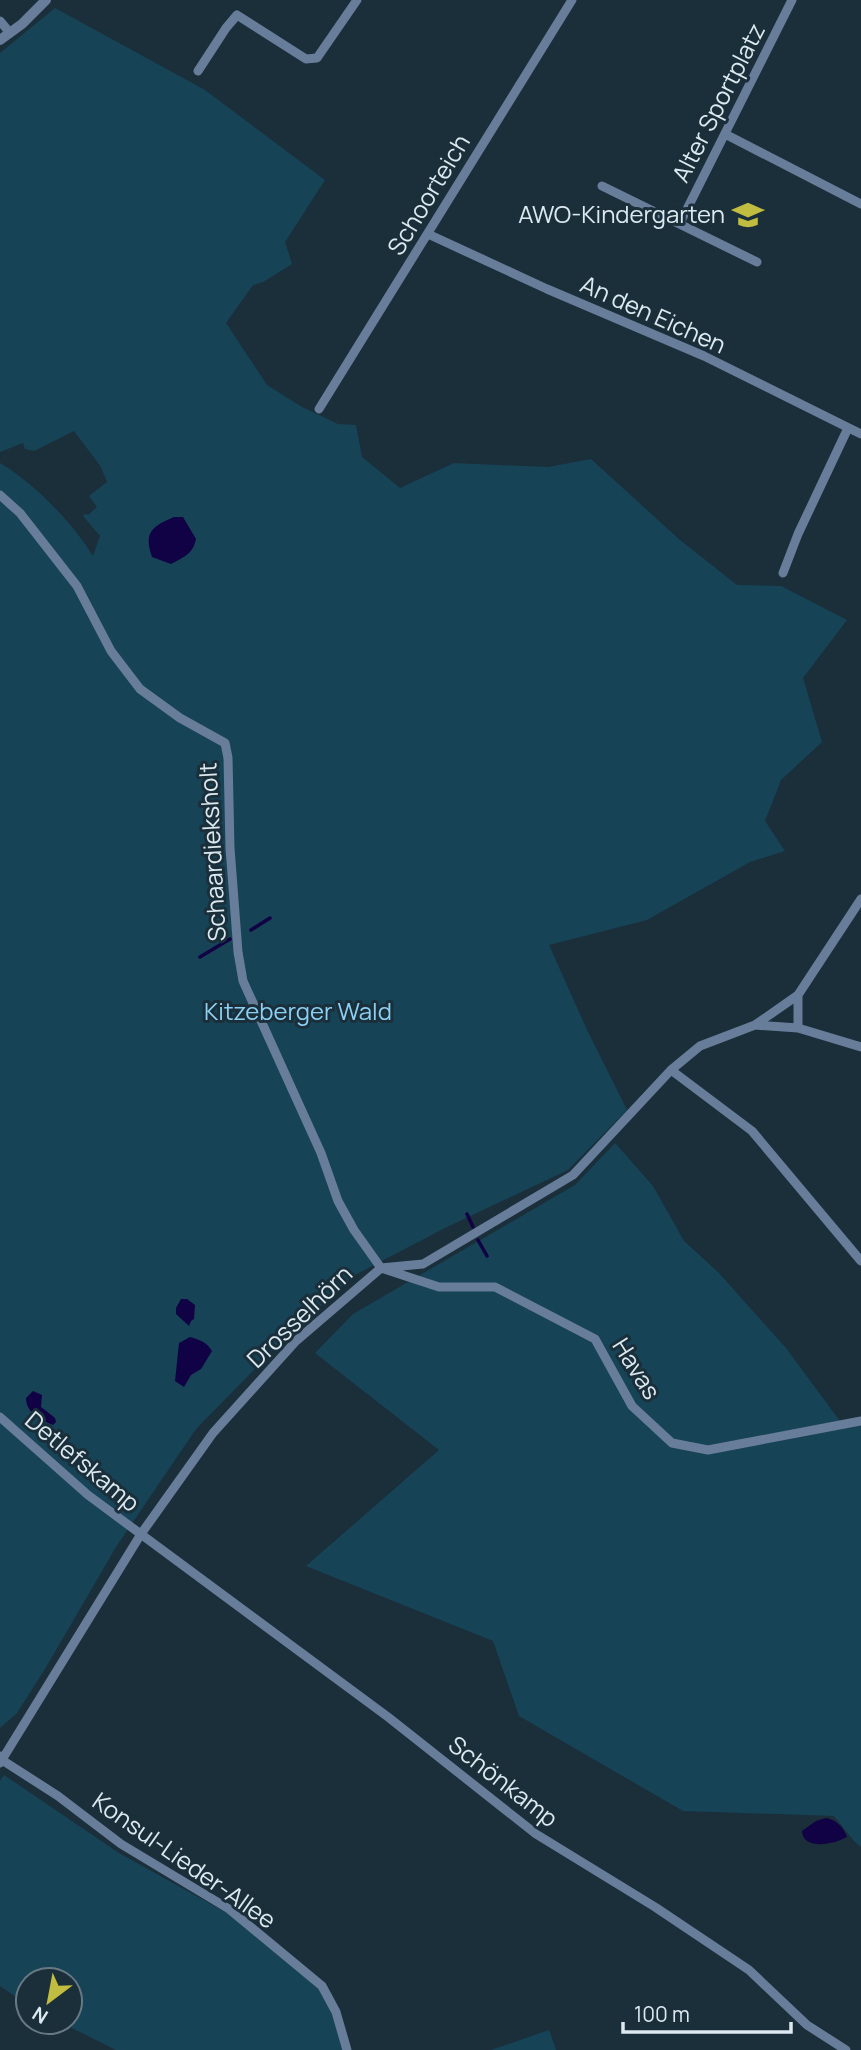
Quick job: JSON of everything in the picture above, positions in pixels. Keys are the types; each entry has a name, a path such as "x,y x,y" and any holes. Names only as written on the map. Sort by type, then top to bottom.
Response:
{"street":[{"path":"0,40 46,0"},
{"path":"198,71 237,15 306,59 317,58 357,0"},
{"name":"Schoorteich","path":"318,409 572,0"},
{"name":"Alter Sportplatz","path":"680,223 792,0"},
{"path":"0,21 10,33"},
{"path":"725,134 861,204"},
{"path":"602,186 757,262"},
{"name":"An den Eichen","path":"428,234 704,356 861,434"},
{"path":"783,573 798,534 848,428"},
{"name":"Schaardieksholt","path":"0,495 20,513 76,586 111,651 140,689 180,718 225,743 228,758 230,848 238,953 243,981 321,1153 338,1201 354,1230 381,1268"},
{"path":"755,1026 798,995 861,899"},
{"path":"798,995 798,1028"},
{"name":"Drosselhörn","path":"1,1760 141,1534 213,1433 296,1341 381,1268 423,1264 573,1175 671,1070 699,1046 755,1026 798,1028 861,1047"},
{"path":"671,1070 752,1131 861,1261"},
{"name":"Havas","path":"381,1268 439,1286 495,1287 595,1339 632,1406 672,1443 708,1450 861,1421"},
{"name":"Detlefskamp","path":"0,1417 88,1495 141,1534"},
{"name":"Schönkamp","path":"141,1534 388,1717 536,1834 749,1969 807,2025 846,2050"},
{"name":"Konsul-Lieder-Allee","path":"1,1760 58,1796 121,1844 229,1909 322,1986 336,2012 347,2050"}],"green space":[{"name":"Kitzeberger Wald","path":"55,8 205,90 325,180 285,242 292,264 253,285 226,323 267,385 302,407 338,424 356,425 362,457 400,488 454,463 548,467 591,459 680,540 737,585 781,586 847,620 803,678 822,742 781,780 765,821 785,851 750,862 647,920 549,945 627,1110 568,1170 445,1228 355,1275 285,1338 196,1429 116,1547 17,1713 0,1728 0,463 26,481 51,504 93,556 100,536 83,516 97,507 89,496 107,482 101,467 74,431 34,451 25,449 23,443 0,452 0,53"},
{"path":"615,1143 653,1186 684,1241 718,1272 786,1348 842,1424 861,1417 861,1847 834,1816 683,1811 519,1716 493,1641 306,1566 439,1450 315,1353 353,1314 575,1185"},
{"path":"4,1775 119,1853 227,1913 319,1989 333,2014 343,2050 116,2050 84,2034 84,1966 14,1966 14,1996 0,1986 0,1781"},
{"path":"549,2030 556,2050 491,2050"}],"shaded area":[{"path":"174,517 183,517 196,539 190,552 171,564 152,557 149,536 155,527"},
{"path":"181,1299 187,1299 195,1305 194,1319 189,1326 176,1314"},
{"path":"190,1337 205,1343 212,1351 201,1369 191,1375 184,1387 175,1381 179,1343"},
{"path":"33,1391 42,1395 41,1407 55,1418 53,1425 31,1412 26,1398"},
{"path":"826,1818 840,1825 847,1837 820,1844 808,1841 802,1831 816,1821"}],"waterway":[{"path":"251,930 270,918"},
{"path":"200,957 230,939"},
{"path":"467,1214 473,1227"},
{"path":"478,1240 487,1256"}],"place":[{"name":"AWO-Kindergarten","path":"748,215"}]}
